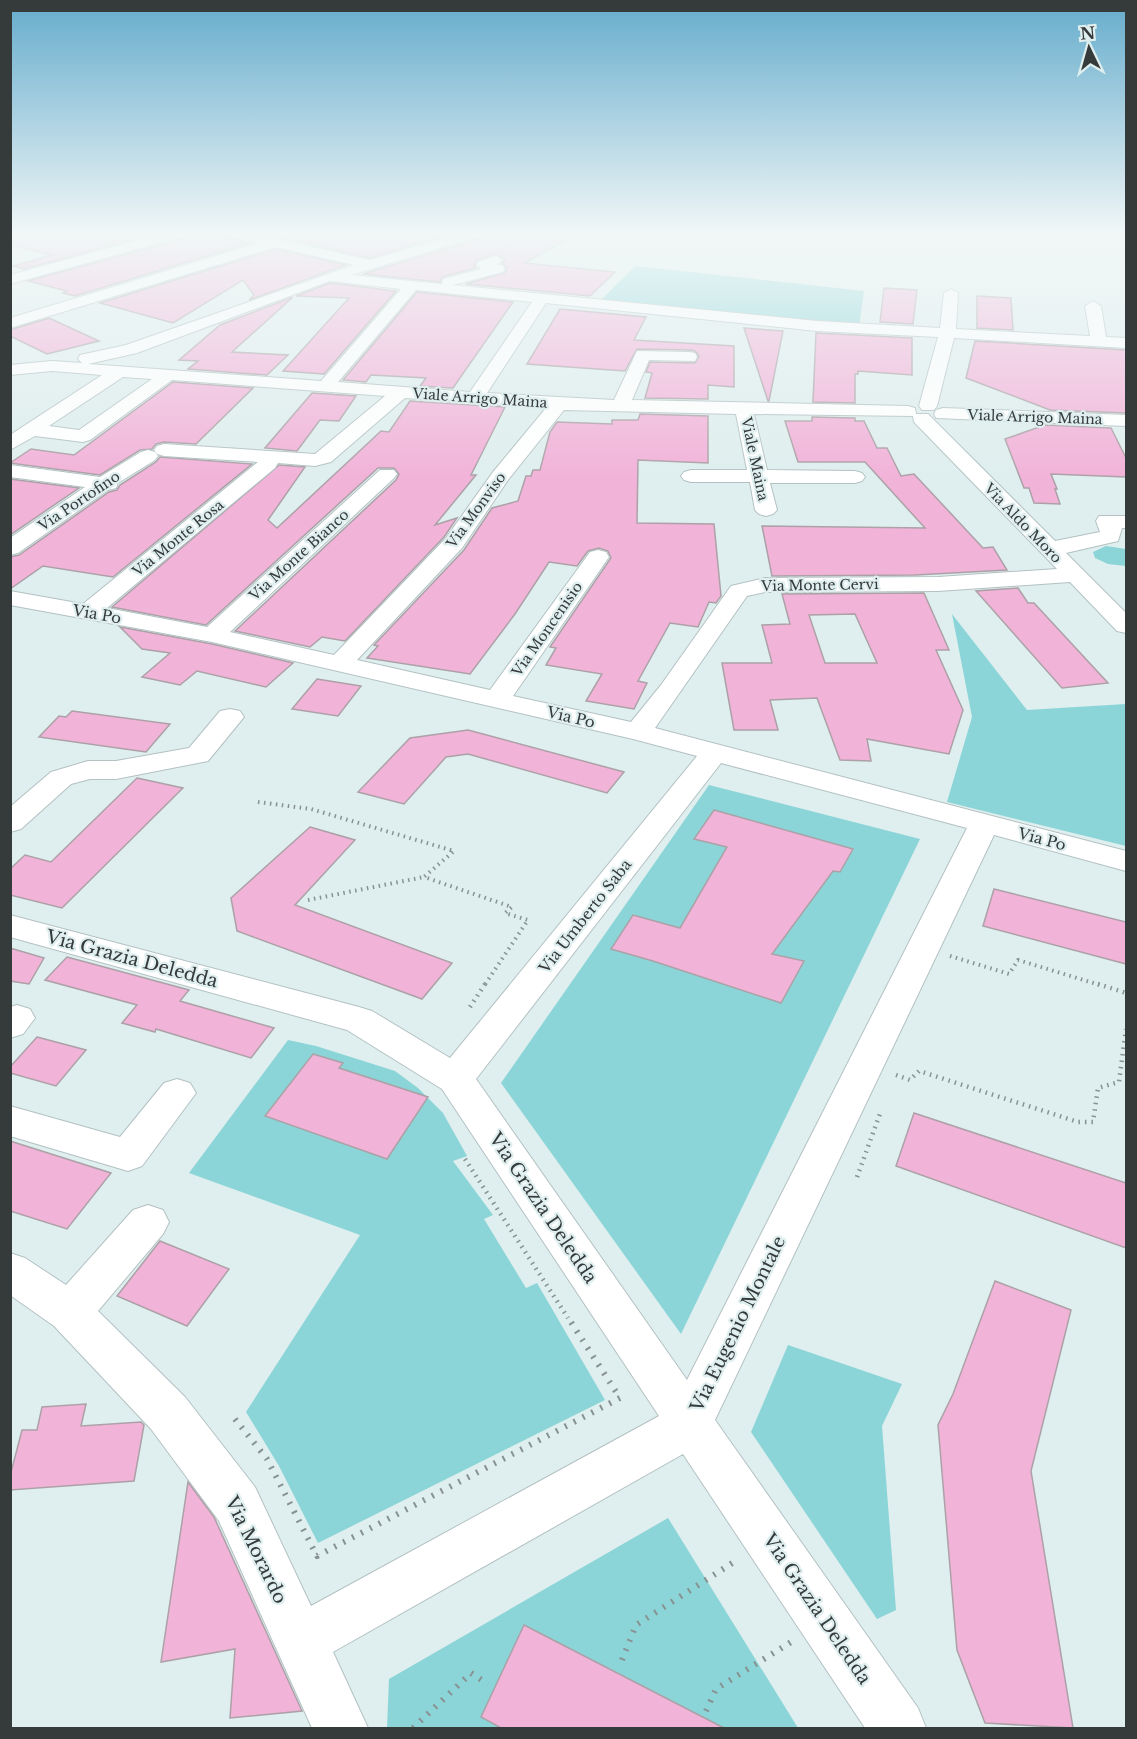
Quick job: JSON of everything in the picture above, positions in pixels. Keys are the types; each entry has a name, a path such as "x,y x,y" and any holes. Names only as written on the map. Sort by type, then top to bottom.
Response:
{"street":[{"path":"10,323 39,314"},
{"path":"10,370 52,366 131,349 226,314"},
{"path":"325,387 393,314"},
{"path":"475,398 531,314"},
{"path":"700,314 818,326 1126,343"},
{"path":"925,412 947,333 949,314"},
{"path":"1094,314 1099,342"},
{"path":"620,406 643,355 689,357"},
{"path":"10,385 52,366"},
{"name":"Viale Arrigo Maina","path":"52,366 559,404 925,412 1126,421"},
{"path":"10,444 120,371"},
{"path":"31,430 83,436 168,375"},
{"name":"Via Portofino","path":"10,548 106,483 156,453 315,460 324,458 401,392"},
{"name":"Via Monviso","path":"339,665 454,543 500,476 559,404"},
{"name":"Viale Maina","path":"744,409 766,510"},
{"name":"Via Aldo Moro","path":"925,412 1048,549 1126,626"},
{"name":"Via Monte Rosa","path":"88,612 268,464"},
{"path":"10,471 106,483"},
{"name":"Via Monte Bianco","path":"212,635 387,474"},
{"path":"691,476 855,477"},
{"path":"1048,549 1110,536 1111,528 1107,521 1126,522"},
{"name":"Via Moncenisio","path":"496,700 598,557"},
{"name":"Via Monte Cervi","path":"638,732 670,691 739,591 765,585 938,584 1074,575"},
{"name":"Via Po","path":"10,598 212,635 638,732 1126,861"},
{"path":"10,823 61,778 88,770 117,770 198,755 230,717"},
{"name":"Via Umberto Saba","path":"455,1078 714,753"},
{"name":"Via Eugenio Montale","path":"300,1641 689,1425 984,824"},
{"name":"Via Grazia Deledda","path":"10,927 359,1020 455,1078 689,1425 898,1728"},
{"path":"10,1121 128,1155 177,1093"},
{"path":"70,1312 148,1222"},
{"name":"Via Morardo","path":"10,1271 70,1312 168,1413 237,1504 340,1728"}],"path":[{"path":"258,802 311,808 454,851 424,877 308,900"},
{"path":"424,877 512,907 505,913 528,921 465,1014"},
{"path":"922,948 1009,974 1018,960 1126,993"},
{"path":"890,1084 894,1074 910,1080 919,1071 1078,1122 1093,1122 1098,1088 1119,1082 1126,1029"},
{"path":"857,1177 883,1105"},
{"path":"235,1419 267,1459 317,1556 620,1398 465,1159"},
{"path":"622,1660 636,1625 769,1539"},
{"path":"706,1711 716,1689 825,1621"},
{"path":"413,1728 471,1673 488,1683"}],"shaded area":[{"path":"736,314 861,314 859,326"},
{"path":"1106,546 1126,549 1126,566 1108,564 1095,558 1093,552"},
{"path":"952,614 1027,710 1126,704 1126,846 947,802 972,717"},
{"path":"709,785 920,839 681,1334 501,1083"},
{"path":"288,1040 316,1046 395,1071 418,1088 443,1113 467,1156 453,1161 493,1215 484,1219 526,1288 537,1283 605,1400 318,1543 279,1466 246,1412 360,1235 189,1173"},
{"path":"788,1345 902,1384 882,1426 896,1610 877,1619 751,1432"},
{"path":"668,1518 798,1728 387,1728 389,1679"}],"building":[{"path":"141,314 187,314 173,323"},
{"path":"248,314 274,314 232,352 288,355 267,375 188,369 198,361 179,360 220,325"},
{"path":"334,314 376,314 324,374 283,371"},
{"path":"398,314 505,314 453,388 420,386 426,378 371,375 366,382 343,380"},
{"path":"557,314 615,314 646,317 634,340 734,346 734,387 708,385 708,399 645,398 652,373 646,372 650,362 695,363 699,356 695,351 689,350 637,349 625,371 527,364"},
{"path":"881,314 914,314 913,324 880,322"},
{"path":"977,314 1012,314 1013,330 977,328"},
{"path":"49,318 99,341 47,354 10,336 10,330"},
{"path":"744,328 783,331 769,401 768,401"},
{"path":"816,333 912,338 912,375 858,371 858,374 855,374 855,403 813,402"},
{"path":"975,341 1126,350 1126,413 1050,410 966,378"},
{"path":"173,382 253,388 196,444 164,442 156,444 152,449 140,450 100,475 10,463 31,449 74,455"},
{"path":"312,393 356,396 339,421 320,420 297,451 265,448"},
{"path":"410,401 505,407 471,475 476,475 435,525 457,518 444,537 345,641 322,637 310,647 235,631 396,480 399,474 394,468 378,468 206,625 112,607 279,465 305,467 268,520 277,528 381,431 389,432"},
{"path":"640,414 708,416 708,463 638,460 637,523 714,524 721,596 716,603 709,602 698,627 670,623 638,681 647,683 634,709 586,701 602,674 546,665 556,648 550,647 611,558 608,551 599,548 588,551 577,566 549,562 515,614 470,674 367,658 378,646 374,645 464,550 492,508 518,501 526,476 531,476 533,470 540,470 550,432 557,422 612,424 612,420 638,420"},
{"path":"812,417 855,418 855,421 864,421 877,448 887,448 901,476 914,474 983,548 993,547 1007,570 915,575 772,576 762,526 925,528 865,462 798,462 785,421 812,421"},
{"path":"1045,425 1111,428 1126,458 1126,477 1051,474 1060,504 1034,503 1029,488 1024,488 1005,439"},
{"path":"160,457 252,464 113,577 43,566 10,589 10,557 19,555 109,492 117,490 120,485 156,462"},
{"path":"10,479 79,488 10,535"},
{"path":"1018,588 1028,603 1034,603 1108,683 1062,688 976,591"},
{"path":"924,593 949,650 936,650 963,710 949,754 867,739 871,761 840,760 817,698 770,700 778,730 734,730 722,663 772,663 762,625 790,624 782,594","holes":["855,614 877,663 825,663 809,615"]},
{"path":"120,627 212,644 293,663 266,687 197,671 180,685 142,677 170,653 142,649"},
{"path":"317,679 361,686 338,716 292,709"},
{"path":"72,711 170,724 146,752 39,737 59,716 66,717"},
{"path":"468,730 624,772 607,793 468,754 446,757 404,804 358,792 410,738"},
{"path":"137,778 183,788 62,908 10,895 10,869 25,855 51,862"},
{"path":"714,810 853,849 840,872 833,871 772,954 804,961 781,1003 611,949 633,915 680,928 727,847 694,839"},
{"path":"310,827 355,840 295,905 452,963 422,999 237,931 231,898"},
{"path":"994,889 1126,922 1126,964 983,926"},
{"path":"10,948 44,958 29,984 10,981"},
{"path":"67,957 189,990 180,1001 274,1028 251,1058 156,1029 155,1032 122,1023 137,1005 45,980"},
{"path":"37,1037 86,1050 56,1086 10,1073 10,1067"},
{"path":"313,1054 343,1063 339,1068 428,1097 387,1159 265,1116"},
{"path":"914,1113 1126,1183 1126,1248 896,1166"},
{"path":"10,1141 111,1173 67,1229 10,1211"},
{"path":"160,1241 229,1269 187,1326 117,1296"},
{"path":"995,1281 1071,1310 1031,1471 1073,1728 985,1723 957,1650 938,1425 953,1394"},
{"path":"86,1404 81,1426 141,1422 144,1425 134,1481 10,1490 10,1476 22,1430 37,1430 42,1407"},
{"path":"188,1482 214,1517 302,1711 230,1718 235,1649 161,1662"},
{"path":"524,1625 724,1728 501,1728 481,1717"}]}
